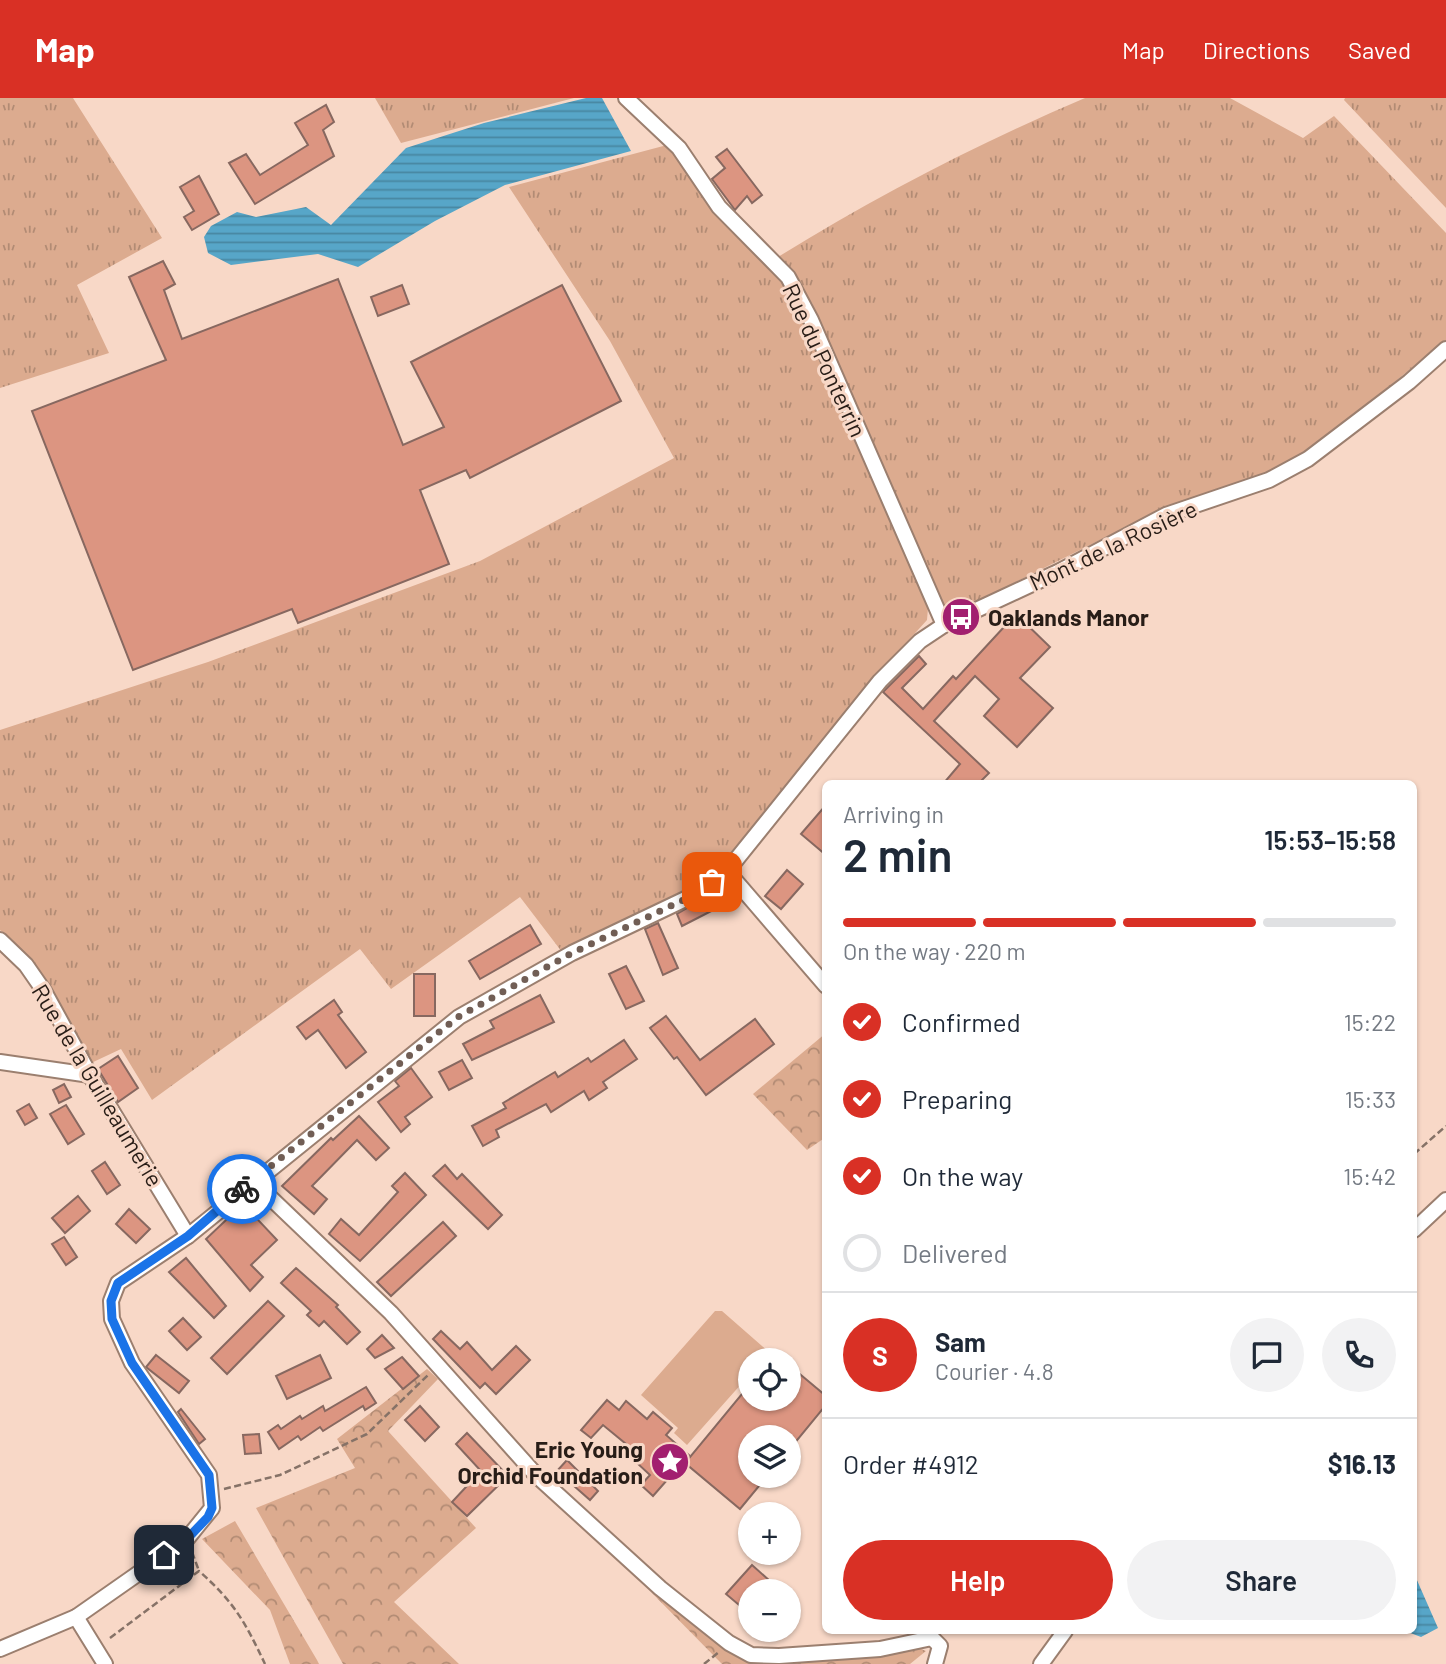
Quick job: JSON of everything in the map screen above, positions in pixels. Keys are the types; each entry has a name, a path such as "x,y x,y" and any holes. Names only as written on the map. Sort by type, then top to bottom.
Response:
{"street":[{"name":"Rue du Ponterrin","path":"626,98 678,148 719,207 788,277 811,320 944,625"},
{"name":"Mont de la Rosière","path":"212,1494 209,1475 132,1363 112,1319 111,1301 118,1283 188,1236 458,1017 572,953 698,893 727,871 880,681 920,641 944,625 1060,570 1166,515 1269,480 1308,459 1409,382 1446,349"},
{"path":"727,871 822,981"},
{"name":"Rue de la Guilleaumerie","path":"0,940 26,965 44,991 90,1074 188,1236"},
{"path":"0,1062 90,1074"},
{"path":"253,1181 391,1313 536,1475 660,1588 729,1643 751,1655 779,1656 880,1649 932,1638 940,1646 935,1664"},
{"path":"1417,1227 1446,1200"},
{"path":"0,1649 76,1617 186,1540 208,1517 212,1508 212,1494"},
{"path":"76,1617 105,1664"},
{"path":"1041,1664 1063,1634"}],"path":[{"path":"1417,1151 1446,1126"},
{"path":"212,1494 280,1475 367,1434 438,1365"},
{"path":"186,1540 199,1570 241,1613 265,1664"},
{"path":"110,1638 199,1570"},
{"path":"704,1664 729,1643"}],"green space":[{"path":"0,98 73,98 162,238 77,285 109,353 0,388"},
{"path":"375,98 574,98 401,143"},
{"path":"1085,98 1230,98 1303,138 1334,116 1446,233 1446,340 1311,450 1276,469 1170,505 956,612 944,608 812,303 778,257 928,172"},
{"path":"1446,98 1446,208 1344,100"},
{"path":"667,145 715,210 785,285 828,370 928,608 927,620 861,693 744,841 713,872 681,895 562,952 520,897 391,989 360,949 152,1100 121,1049 89,1064 42,976 0,930 0,730 208,662 480,561 674,458 610,341 509,187"},
{"path":"822,1036 822,1140 807,1150 753,1094"},
{"path":"715,1311 722,1311 764,1348 738,1348 738,1388 687,1445 674,1433 678,1428 641,1395"},
{"path":"427,1369 438,1379 388,1431 476,1528 394,1602 459,1664 343,1664 256,1508 355,1468 337,1439"},
{"path":"235,1521 319,1664 290,1664 270,1610 202,1539"},
{"path":"651,1592 655,1594 760,1664 722,1664"},
{"path":"911,1645 926,1651 910,1664 774,1664 880,1654"}],"water":[{"path":"586,98 602,98 631,151 505,185 435,221 358,267 318,254 231,265 208,253 204,237 211,226 237,212 256,217 306,207 331,225 406,148 484,123"},
{"path":"1417,1580 1438,1628 1421,1637 1413,1634 1417,1634"}],"building":[{"path":"326,105 334,122 323,130 334,156 255,204 229,163 246,154 260,175 308,145 295,123"},
{"path":"727,149 762,195 752,203 747,196 735,210 712,179 725,168 716,157"},
{"path":"199,176 219,214 192,230 184,217 194,211 180,187"},
{"path":"163,261 175,284 164,290 182,339 338,279 403,445 444,427 411,362 562,285 621,401 470,478 466,470 420,490 449,564 298,623 292,609 133,670 32,411 166,360 129,277"},
{"path":"402,285 409,304 378,316 371,297"},
{"path":"1016,614 1050,647 1020,678 1053,708 1017,747 984,716 999,699 975,676 934,721 989,773 982,780 946,780 960,764 883,692 919,656 926,664 902,688 923,709 953,676 956,679"},
{"path":"822,810 822,852 801,834"},
{"path":"787,870 803,884 781,909 765,896"},
{"path":"716,891 723,905 682,926 677,914"},
{"path":"658,923 678,968 663,975 645,929"},
{"path":"530,925 541,944 480,979 469,961"},
{"path":"626,966 644,1001 626,1009 609,974"},
{"path":"414,974 435,974 435,1016 414,1016"},
{"path":"540,995 554,1022 472,1060 463,1044 494,1028 490,1021"},
{"path":"334,1000 342,1012 338,1015 366,1052 346,1068 318,1030 306,1039 297,1027"},
{"path":"666,1016 700,1060 755,1019 774,1044 706,1095 677,1057 674,1059 650,1028"},
{"path":"624,1040 637,1059 603,1082 607,1088 589,1100 584,1091 551,1112 546,1104 496,1130 499,1137 483,1146 472,1126 506,1108 503,1103 555,1072 558,1077 588,1058 591,1062"},
{"path":"118,1056 138,1088 118,1102 98,1069"},
{"path":"462,1060 472,1078 449,1090 439,1072"},
{"path":"411,1068 432,1097 405,1117 410,1124 401,1132 378,1102 399,1086 395,1081"},
{"path":"64,1084 71,1097 59,1103 53,1090"},
{"path":"29,1104 37,1118 25,1125 17,1111"},
{"path":"66,1105 84,1134 68,1144 50,1114"},
{"path":"359,1116 389,1148 376,1160 357,1140 312,1186 327,1199 314,1214 282,1186 331,1138 333,1140"},
{"path":"105,1162 120,1185 107,1194 92,1171"},
{"path":"445,1165 457,1179 462,1174 502,1215 488,1229 433,1176"},
{"path":"405,1173 426,1195 360,1261 329,1234 341,1219 359,1235 398,1192 392,1186"},
{"path":"78,1196 90,1211 65,1233 52,1218"},
{"path":"243,1204 277,1240 251,1265 263,1277 250,1291 206,1239"},
{"path":"129,1209 150,1229 136,1243 116,1224"},
{"path":"443,1222 456,1236 391,1296 377,1282"},
{"path":"64,1237 77,1257 66,1265 52,1244"},
{"path":"186,1258 226,1306 214,1318 169,1272"},
{"path":"296,1268 338,1305 336,1307 360,1332 347,1344 324,1321 319,1326 307,1315 311,1311 281,1283"},
{"path":"268,1301 284,1316 227,1374 211,1358"},
{"path":"183,1318 201,1337 187,1350 169,1331"},
{"path":"441,1331 460,1349 467,1342 492,1370 516,1346 530,1360 496,1394 485,1383 480,1388 433,1339"},
{"path":"382,1335 394,1348 375,1358 367,1349"},
{"path":"156,1355 189,1381 179,1393 146,1367"},
{"path":"320,1355 331,1378 287,1399 276,1376"},
{"path":"402,1357 419,1376 403,1389 385,1369"},
{"path":"801,1375 822,1393 822,1410 801,1435 801,1425 738,1425 738,1488 757,1488 746,1502 738,1502 738,1507 685,1463 738,1399 738,1411 801,1411"},
{"path":"366,1387 376,1403 365,1410 363,1406 323,1431 320,1427 301,1440 298,1436 279,1449 268,1432 278,1425 281,1429 300,1416 302,1419 323,1406 325,1411"},
{"path":"607,1400 619,1410 626,1401 647,1419 653,1412 672,1428 666,1435 689,1455 653,1496 641,1485 650,1475 622,1449 626,1444 603,1425 591,1438 581,1430"},
{"path":"420,1406 439,1427 425,1441 405,1420"},
{"path":"181,1409 205,1439 199,1444 178,1412"},
{"path":"467,1433 508,1476 467,1516 452,1502 481,1471 456,1444"},
{"path":"259,1434 261,1453 245,1454 243,1435"},
{"path":"567,1460 598,1491 590,1500 557,1471"},
{"path":"752,1565 768,1579 739,1579"},
{"path":"738,1581 738,1604 726,1594"}],"way so far":[{"path":"242,1189 458,1017 572,953 698,893 712,882"}],"place":[{"name":"Oaklands Manor","path":"961,617"},
{"name":"Eric Young Orchid Foundation","path":"670,1462"}],"route":[{"path":"164,1555 186,1540 208,1517 212,1508 209,1475 132,1363 112,1319 111,1301 118,1283 188,1236 242,1189"}]}
